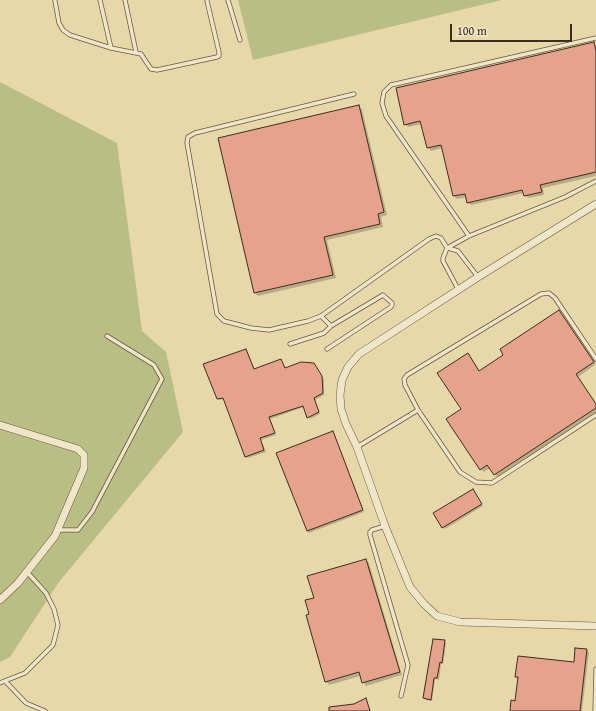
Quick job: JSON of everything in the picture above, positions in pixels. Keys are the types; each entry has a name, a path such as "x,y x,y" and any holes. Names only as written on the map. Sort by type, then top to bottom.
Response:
{"street":[{"path":"596,204 458,289 359,354 348,367 342,380 340,395 341,409 346,424 357,447 385,526 410,587 424,604 437,616 460,622 596,626"},
{"path":"0,425 68,445 78,449 84,455 84,468 55,536 18,583 0,600"}],"lane":[{"path":"100,0 112,48"},
{"path":"125,0 136,52"},
{"path":"55,1 59,23 63,30 70,35 112,48 141,54 151,69 157,70 217,57 219,52 208,0"},
{"path":"228,0 240,40"},
{"path":"469,236 386,116 382,103 384,92 391,85 596,38"},
{"path":"354,94 195,133 188,137 187,143 217,314 224,321 251,328 269,330 288,327 321,316 429,239 436,236 441,238 447,248 458,251 478,277"},
{"path":"458,289 443,261 447,248 469,236 565,197 596,181"},
{"path":"596,359 555,298 549,293 541,294 407,375 404,379 405,385 418,410 460,472 476,482 492,483 596,415"},
{"path":"290,344 324,333 331,326 380,295 385,296 392,303 391,307 327,349"},
{"path":"321,316 331,326"},
{"path":"57,530 78,530 92,512 162,379 154,366 107,336"},
{"path":"357,447 418,410"},
{"path":"385,526 372,530 370,535 408,665 401,696"},
{"path":"0,683 25,673 53,645 58,625 54,609 46,593 27,572"},
{"path":"595,711 596,669"},
{"path":"5,681 26,703 45,711"}],"green space":[{"path":"238,0 502,0 253,60"},
{"path":"0,82 117,143 142,331 166,352 183,432 59,582 10,657 0,662"}],"building":[{"path":"594,42 596,51 596,172 540,185 542,192 524,196 522,190 467,203 465,194 453,196 441,145 427,148 420,121 404,125 396,88"},
{"path":"359,105 384,212 378,214 380,224 324,237 333,275 254,293 218,138"},
{"path":"559,310 594,362 576,374 596,404 596,408 494,475 487,465 480,470 446,419 461,409 437,373 468,353 479,371 503,355 500,349"},
{"path":"246,349 254,369 281,359 285,368 301,362 314,363 322,376 323,393 314,398 319,412 307,418 303,406 269,417 275,433 260,438 264,450 245,457 223,398 217,399 203,364"},
{"path":"333,431 363,510 307,531 276,453"},
{"path":"473,489 482,504 442,528 433,513"},
{"path":"366,559 400,672 362,683 359,672 325,682 306,615 309,614 305,600 314,598 307,576"},
{"path":"433,639 445,640 442,663 440,662 437,678 434,678 431,700 423,698"},
{"path":"575,648 587,649 580,711 510,711 511,700 515,701 518,677 515,677 518,656 574,662"},
{"path":"366,698 370,711 329,711 329,707 354,704"}]}
